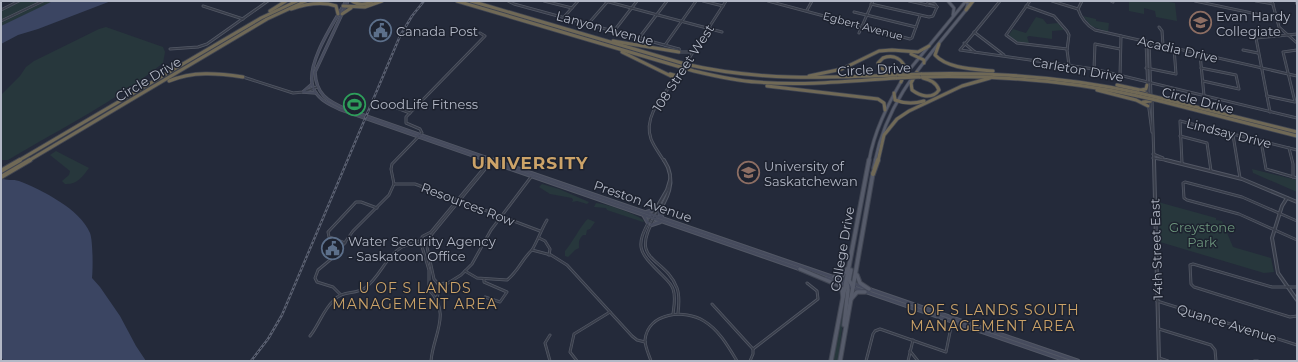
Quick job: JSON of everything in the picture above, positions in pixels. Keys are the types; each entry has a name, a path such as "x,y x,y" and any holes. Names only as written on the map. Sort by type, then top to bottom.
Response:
{"highway":[{"path":"203,52 286,1"},
{"name":"Circle Drive","path":"1,171 267,15 297,1"},
{"name":"Circle Drive","path":"1,177 282,11 306,1"},
{"path":"257,26 286,11 311,1"},
{"path":"352,1 361,5 373,1"},
{"path":"344,6 365,7 382,1"},
{"name":"Circle Drive","path":"457,1 694,71 731,79 763,83 795,84 898,76 905,74 969,75 1073,84 1139,93"},
{"name":"Circle Drive","path":"471,1 698,68 761,78 802,79 898,76 910,78 919,75 969,72 1071,80 1139,93 1297,137"},
{"path":"477,1 521,16"},
{"name":"College Drive","path":"966,10 973,1"},
{"path":"286,11 308,4 326,2 336,6 338,14"},
{"path":"342,14 347,9 352,7"},
{"path":"585,34 637,46 677,50"},
{"path":"577,36 630,55 673,77 674,81"},
{"path":"940,44 935,55 943,62 1018,75"},
{"path":"761,78 797,78 818,75 842,69 876,52 889,50 918,52 923,51 929,46"},
{"path":"899,51 920,57 924,60 924,63"},
{"path":"898,76 882,70 878,65 879,61 884,57 890,57 897,58 903,62 906,69 901,82"},
{"path":"663,72 678,74"},
{"path":"138,97 174,78 187,74 228,74 243,77"},
{"path":"919,75 934,82 938,88 938,92 935,95 922,96 914,92 911,83 919,75"},
{"path":"872,174 883,138 892,124 904,113 970,81 988,78 1013,78"},
{"path":"731,79 762,85 876,99 884,103 885,110"},
{"path":"1139,93 1146,90 1148,83"},
{"path":"1073,84 1136,100 1150,102 1148,94 1139,93"},
{"path":"894,93 894,99 897,101 917,103 939,97"},
{"name":"Circle Drive","path":"1160,100 1297,131"}],"main road":[{"name":"Preston Avenue","path":"347,1 338,14 313,64 311,74 312,84 326,98 341,107 490,162 834,277 850,285"},
{"path":"948,1 954,8 951,19"},
{"path":"966,1 968,4 966,10"},
{"name":"College Drive","path":"840,361 850,300 849,266 871,148 885,110 901,82 966,1"},
{"name":"Preston Avenue","path":"344,6 342,14 316,67 315,77 317,93 324,100 333,107 511,166 532,175"},
{"name":"College Drive","path":"831,361 843,301 856,269 872,174 882,132 897,101 919,75 924,63 966,10"},
{"path":"303,92 312,84"},
{"path":"303,92 317,93"},
{"path":"490,162 511,166"},
{"path":"658,209 663,220 649,224 643,214 658,209"},
{"name":"Preston Avenue","path":"663,220 800,269 850,285"},
{"path":"840,361 850,285 852,252"},
{"path":"834,277 842,276 849,266"},
{"path":"800,269 840,286 842,289 843,301"},
{"path":"856,269 858,281 867,291"},
{"path":"850,285 1067,361"},
{"path":"850,300 857,292 867,291"},
{"path":"952,320 1078,361"}],"street":[{"path":"1,10 19,1"},
{"path":"1,21 43,1"},
{"path":"170,49 198,47 207,44 268,1"},
{"name":"Lanyon Avenue","path":"508,1 514,4 666,45 677,50"},
{"path":"544,1 572,8"},
{"path":"564,17 578,1"},
{"path":"605,1 722,32"},
{"path":"588,24 608,1"},
{"path":"614,31 637,1"},
{"path":"639,38 667,1"},
{"path":"666,45 696,1"},
{"path":"703,1 722,6"},
{"name":"108 Street West","path":"653,217 669,192 670,180 668,165 651,140 648,128 652,113 726,1"},
{"name":"Egbert Avenue","path":"768,1 862,27 912,38 916,27"},
{"path":"807,11 812,1"},
{"path":"860,33 866,15 873,1"},
{"path":"909,1 937,8"},
{"path":"976,53 964,43 1000,1"},
{"path":"1030,1 1006,33 1008,36 1017,43 1067,49"},
{"path":"1052,1 1078,9 1082,1"},
{"path":"1195,1 1276,18"},
{"path":"1256,1 1273,4"},
{"path":"1272,1 1279,27 1297,43"},
{"path":"926,5 930,2 936,5 937,8"},
{"path":"871,4 920,16 932,17 937,8"},
{"path":"203,6 243,19"},
{"path":"1026,6 1055,17 1069,35 1067,49 1069,64"},
{"name":"Acadia Drive","path":"1078,9 1081,18 1091,28 1120,36 1297,76"},
{"path":"854,12 916,27 920,16"},
{"path":"1159,27 1162,31 1163,45"},
{"name":"Carleton Drive","path":"974,32 1006,56"},
{"path":"340,294 333,287 318,283 315,278 318,270 336,255 353,231 389,195 394,184 391,169 392,164 420,136 421,130 405,122 405,118 485,36 485,34 480,33"},
{"path":"1270,112 1256,38 1297,34"},
{"path":"1120,36 1120,76"},
{"name":"14th Street East","path":"1146,41 1146,68 1153,138 1159,360"},
{"name":"14th Street East","path":"1150,42 1148,94 1153,138"},
{"name":"Carleton Drive","path":"964,43 960,50 1069,64 1094,69 1297,118"},
{"path":"1094,69 1095,44 1120,49"},
{"path":"1146,68 1176,74 1174,48"},
{"path":"677,50 689,56 688,59"},
{"path":"1243,50 1258,53"},
{"path":"1267,96 1295,102 1283,52 1297,50"},
{"path":"685,53 693,52"},
{"path":"1200,54 1204,96"},
{"path":"1201,68 1236,75 1239,89 1203,81"},
{"path":"243,77 289,92 303,92 316,88"},
{"path":"398,108 410,113"},
{"name":"Lindsay Drive","path":"1182,163 1179,122 1182,121 1297,150"},
{"path":"1233,134 1240,178"},
{"path":"1180,136 1207,143 1210,171"},
{"path":"1261,141 1266,169 1297,178"},
{"path":"1289,148 1293,164 1293,177"},
{"path":"1153,154 1168,160"},
{"path":"1153,158 1182,163 1240,178 1297,202"},
{"path":"431,361 432,348 441,323 437,298 439,290 438,284 434,279 427,247 432,234 490,162"},
{"path":"431,292 439,290 465,271 476,259 486,238 532,175"},
{"path":"1297,221 1242,197 1185,182 1183,183 1184,198 1187,200 1239,214 1297,240"},
{"name":"Resources Row","path":"394,184 413,183 540,231"},
{"path":"1283,196 1282,206 1272,238 1278,273 1297,300"},
{"path":"1282,206 1287,198"},
{"path":"437,298 429,288 432,284 421,242 422,237 431,232 459,200"},
{"path":"345,243 329,237 327,235 328,232 357,202 377,208"},
{"path":"653,217 641,235 640,249 645,258 669,282 672,287 674,293 673,314"},
{"path":"465,271 474,277 508,280 532,250 539,238 540,231 546,220"},
{"path":"649,224 644,238 645,250 649,258 676,284 679,294 678,313"},
{"path":"426,235 431,238"},
{"path":"539,238 545,241 550,249 548,255"},
{"path":"310,336 319,325 326,308 340,294 356,292 364,288 399,249 406,245 429,242"},
{"path":"532,250 548,255 567,265 635,339 645,342"},
{"path":"1297,287 1272,288 1193,264 1190,265 1191,284 1194,287 1290,316 1297,316"},
{"path":"484,279 484,282 507,292 500,302 485,297"},
{"path":"432,284 448,283"},
{"path":"753,349 818,299 818,291 806,283"},
{"name":"Quance Avenue","path":"1157,301 1297,345"},
{"path":"712,304 753,349 753,354 750,361"},
{"path":"577,361 571,354 570,349 574,334 582,328 596,322 610,312"},
{"path":"651,361 645,342 646,335 651,327 662,318 678,313 692,316 710,325 719,334 737,361"},
{"path":"866,361 873,334 877,330 884,329 946,352 952,320"},
{"path":"1158,329 1211,345 1216,350 1216,361"},
{"path":"550,335 545,344 550,361"},
{"path":"908,361 913,340"},
{"path":"910,351 918,361"},
{"path":"1159,360 1168,361"}],"green space":[{"path":"22,1 41,1 1,20 1,11"},
{"path":"46,1 54,1 1,27 1,22"},
{"path":"1129,1 1164,1 1175,3 1177,21 1156,17 1155,11 1144,8 1144,14 1129,11"},
{"path":"1083,16 1096,19 1096,21 1109,23 1108,32 1091,26"},
{"path":"1036,17 1043,19 1047,24 1058,23 1064,30 1052,31 1052,39 1029,36 1027,37 1029,43 1018,42 1009,35 1013,29 1026,33"},
{"path":"106,27 163,47 165,52 163,63 145,77 107,102 8,160 2,160 1,95 20,76 26,67 34,61"},
{"path":"56,151 89,168 82,177 73,183 65,184 62,181 69,175 70,171 50,155"},
{"path":"1252,169 1297,180 1297,192 1253,173"},
{"path":"542,184 559,189 589,202 587,204 577,201 572,202 572,198 550,194 539,187"},
{"name":"Greystone Park","path":"1158,202 1222,221 1233,247 1271,258 1274,272 1264,273 1160,242"},
{"path":"596,203 622,210 644,221 643,222 607,210 606,208 594,207"},
{"path":"588,219 595,222 590,229 587,230 586,235 583,235 580,238 579,248 568,257 565,256 565,251"},
{"path":"847,290 838,361 833,361 846,294"}],"water":[{"path":"53,1 111,1 38,29 18,35 1,44 1,26"},
{"path":"1,178 19,181 49,195 69,208 85,224 90,233 92,242 92,278 120,316 146,361 4,361 1,357"}],"railway":[{"path":"251,361 268,339 282,315 400,36 412,16 424,1"}],"place":[{"name":"Evan Hardy Collegiate","path":"1201,23"},
{"name":"Canada Post","path":"381,31"},
{"name":"GoodLife Fitness","path":"354,104"},
{"name":"University of Saskatchewan","path":"748,173"},
{"name":"Water Security Agency - Saskatoon Office","path":"332,248"}],"district":[{"name":"UNIVERSITY","path":"530,163"},
{"name":"U OF S LANDS MANAGEMENT AREA","path":"415,296"},
{"name":"U OF S LANDS SOUTH MANAGEMENT AREA","path":"993,318"}]}
